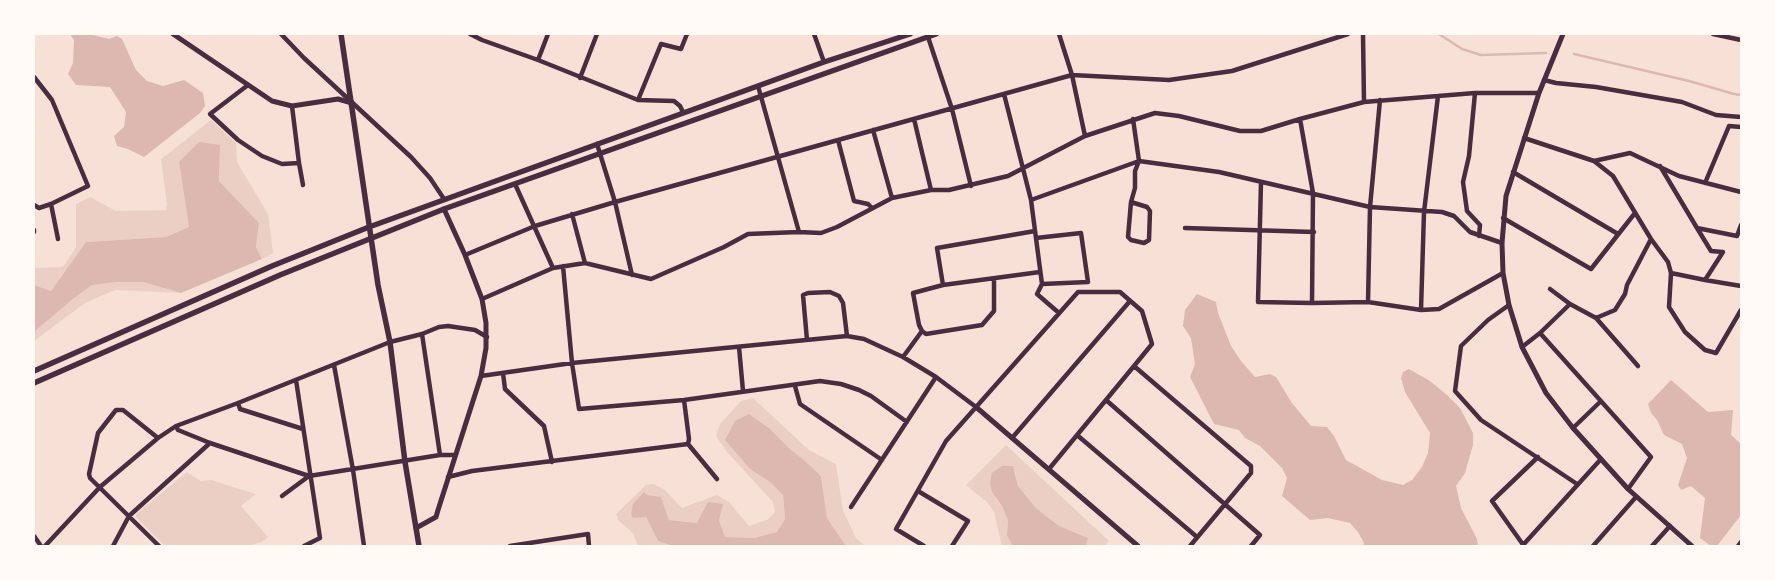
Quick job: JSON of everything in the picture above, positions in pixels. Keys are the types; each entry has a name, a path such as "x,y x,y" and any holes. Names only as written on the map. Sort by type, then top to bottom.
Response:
{"main road":[{"path":"341,34 378,285 390,342 405,462 419,546"},
{"path":"34,371 272,266 370,227 683,112 910,34"},
{"path":"34,383 280,275 444,209 928,35 936,34"}],"street":[{"path":"173,34 272,101 292,106 338,99 352,103"},
{"path":"281,34 304,58 411,157 430,178 444,199"},
{"path":"470,34 638,100 674,101 683,112"},
{"path":"538,60 548,34"},
{"path":"580,78 597,34"},
{"path":"638,100 661,44 681,49 687,34"},
{"path":"814,34 824,62"},
{"path":"1059,34 1072,76 1085,136"},
{"path":"465,255 535,226 572,214 1072,76 1169,80 1232,71 1348,34"},
{"path":"1363,34 1364,102"},
{"path":"1563,34 1544,80 1506,196 1502,243 1503,273 1509,305 1522,347 1546,392 1573,428 1636,497 1692,546"},
{"path":"1713,34 1741,40"},
{"path":"928,35 952,109 971,186"},
{"path":"34,77 52,100 88,186 51,204 39,208 34,207"},
{"path":"1544,80 1556,83 1596,86 1682,102 1716,115 1741,117"},
{"path":"248,85 210,114 238,140 262,156 282,164 299,163"},
{"path":"758,86 799,232"},
{"path":"482,299 553,268 563,266 585,263 651,279 724,248 748,234 820,233 837,227 892,198 931,190 949,190 971,186 1008,176 1085,136 1155,113 1179,116 1240,131 1261,131 1364,102 1474,93 1540,92"},
{"path":"1474,93 1469,156 1463,182 1467,211 1480,225 1479,236"},
{"path":"1004,94 1031,200 1042,284 1037,294 1059,313"},
{"path":"1421,310 1424,212 1438,96"},
{"path":"1368,302 1370,207 1380,100"},
{"path":"292,106 303,185"},
{"path":"914,119 931,190"},
{"path":"1300,119 1313,193 1312,303"},
{"path":"1130,202 1148,207 1150,211 1149,240 1144,243 1131,240 1128,237 1130,202 1135,188 1135,171 1138,162 1133,120"},
{"path":"1705,182 1728,126 1741,127"},
{"path":"873,130 892,198"},
{"path":"1524,138 1594,161 1613,176 1651,239 1668,262 1671,273 1669,307 1685,332 1705,350 1716,353 1741,310"},
{"path":"838,140 854,201 868,204 872,208"},
{"path":"597,144 615,202 632,275"},
{"path":"1594,161 1630,153 1679,176 1741,192"},
{"path":"1031,200 1138,162 1219,172 1370,207 1442,212 1454,216 1470,232 1502,243"},
{"path":"1660,166 1711,252 1723,252 1705,280"},
{"path":"1513,172 1618,234"},
{"path":"1261,182 1258,302 1368,302 1421,310 1439,309 1503,273"},
{"path":"515,184 553,268"},
{"path":"51,204 58,239"},
{"path":"416,528 436,517 481,376 487,337 482,299 444,209"},
{"path":"1503,218 1591,269 1635,212"},
{"path":"572,214 585,263"},
{"path":"1698,228 1737,236 1741,225"},
{"path":"1185,228 1314,232"},
{"path":"943,285 937,248 1035,231"},
{"path":"1036,238 1081,232 1088,282 1042,284"},
{"path":"1596,318 1614,310 1620,302 1651,239"},
{"path":"563,266 572,363 579,410 684,400 820,381 841,384 860,390 907,422"},
{"path":"994,279 994,311 982,325 926,334 922,331 913,293 943,285 1040,272"},
{"path":"1671,273 1741,286"},
{"path":"1550,289 1570,304 1596,318 1638,366"},
{"path":"807,340 803,295 808,293 830,292 839,296 843,304 847,336"},
{"path":"924,546 896,529 946,441 1078,292 1120,292 1142,311 1152,344 1049,469"},
{"path":"1012,438 1130,301"},
{"path":"1522,347 1540,333 1570,304"},
{"path":"1509,305 1488,320 1461,346 1455,392 1481,420 1577,484"},
{"path":"45,546 100,488 158,438 176,426 238,404 390,342 422,334 430,330 448,326 475,330 487,337"},
{"path":"903,357 922,331"},
{"path":"1540,333 1651,457 1628,489"},
{"path":"422,334 440,455"},
{"path":"481,376 572,363 739,346 847,336 864,339 903,357 936,377 976,407 1138,546"},
{"path":"739,346 743,391"},
{"path":"334,365 353,470 364,546"},
{"path":"1134,366 1251,466 1251,473 1190,546"},
{"path":"503,373 505,389 544,426 552,462"},
{"path":"851,507 936,377"},
{"path":"296,380 320,538 304,546"},
{"path":"795,386 800,404 882,460"},
{"path":"684,400 688,444 717,479"},
{"path":"1106,400 1260,535 1251,546"},
{"path":"1573,428 1601,401"},
{"path":"238,404 240,409 304,429"},
{"path":"158,438 124,410 116,410 98,433 89,474 90,478 159,546"},
{"path":"176,426 178,430 210,443 310,476 440,455 455,455"},
{"path":"1077,435 1197,538"},
{"path":"114,546 129,516 210,443"},
{"path":"448,477 472,471 688,444"},
{"path":"1538,457 1492,501 1523,546 1601,459"},
{"path":"282,496 310,476"},
{"path":"918,491 968,521 952,546"},
{"path":"1593,546 1636,497"},
{"path":"1652,546 1670,526"},
{"path":"510,546 535,544 588,534 589,546"},
{"path":"34,536 40,546"},
{"path":"1738,546 1741,542"}],"shaded area":[{"path":"70,34 89,34 109,39 117,36 122,39 136,70 147,81 163,86 184,80 203,93 205,106 200,113 144,157 117,146 114,136 124,127 126,112 110,87 76,85 68,74 73,63 74,40"},
{"path":"211,120 236,143 237,162 268,214 273,253 262,259 256,247 259,223 219,181 220,145 179,162 189,227 166,237 86,242 51,291 34,285 34,268 63,267 76,247 76,204 90,197 116,211 166,210 161,159"},
{"path":"199,142 220,145 219,181 259,223 256,247 262,259 181,293 143,282 117,282 92,285 34,332 34,285 51,291 86,242 166,237 189,227 179,162"},
{"path":"117,282 143,282 181,293 115,290 85,303 34,341 34,332 92,285"},
{"path":"1197,294 1216,302 1218,313 1231,346 1255,377 1270,374 1276,377 1292,403 1311,426 1327,427 1334,436 1346,460 1382,480 1403,485 1412,480 1422,467 1428,453 1430,433 1405,392 1401,378 1403,372 1409,369 1430,381 1447,395 1460,408 1473,433 1473,445 1465,473 1456,486 1461,508 1477,539 1478,546 1363,546 1364,543 1358,532 1350,523 1328,518 1310,520 1282,496 1287,478 1282,468 1260,446 1245,438 1239,430 1214,424 1190,377 1195,364 1191,338 1183,326 1185,310"},
{"path":"1671,380 1708,412 1733,410 1731,435 1741,444 1741,515 1717,546 1711,546 1700,538 1705,498 1691,486 1681,490 1678,485 1687,458 1682,444 1664,435 1648,404"},
{"path":"753,398 809,450 836,464 843,511 856,538 865,546 846,546 827,518 821,476 770,429 739,455 750,469 770,482 783,495 785,519 777,533 754,538 725,537 719,520 698,523 669,520 661,497 646,517 658,541 673,546 638,546 633,533 618,520 616,514 646,485 653,484 664,489 682,508 717,495 729,502 749,526 767,520 775,512 773,502 727,452 716,436 720,424 741,401"},
{"path":"749,414 770,429 821,476 827,518 846,546 673,546 658,541 646,517 633,518 631,514 633,504 644,492 647,495 661,497 669,520 697,523 708,502 723,504 719,520 725,537 754,538 777,532 785,519 783,495 770,482 750,469 725,440 735,421"},
{"path":"1006,445 1109,541 1105,546 1086,546 1088,538 1059,526 1036,508 1018,486 1015,471 992,492 1002,506 1008,520 1007,536 1013,546 1002,546 994,512 988,503 966,485"},
{"path":"1002,466 1013,466 1018,486 1036,508 1059,526 1088,538 1086,546 1013,546 1007,536 1008,520 1002,506 992,492 990,483 992,473"},
{"path":"187,472 201,481 211,480 256,494 241,506 268,537 262,542 248,546 165,546 136,517 136,514"}],"waterway":[{"path":"1439,34 1462,49 1481,55 1546,53"},
{"path":"1574,54 1741,95"}]}
